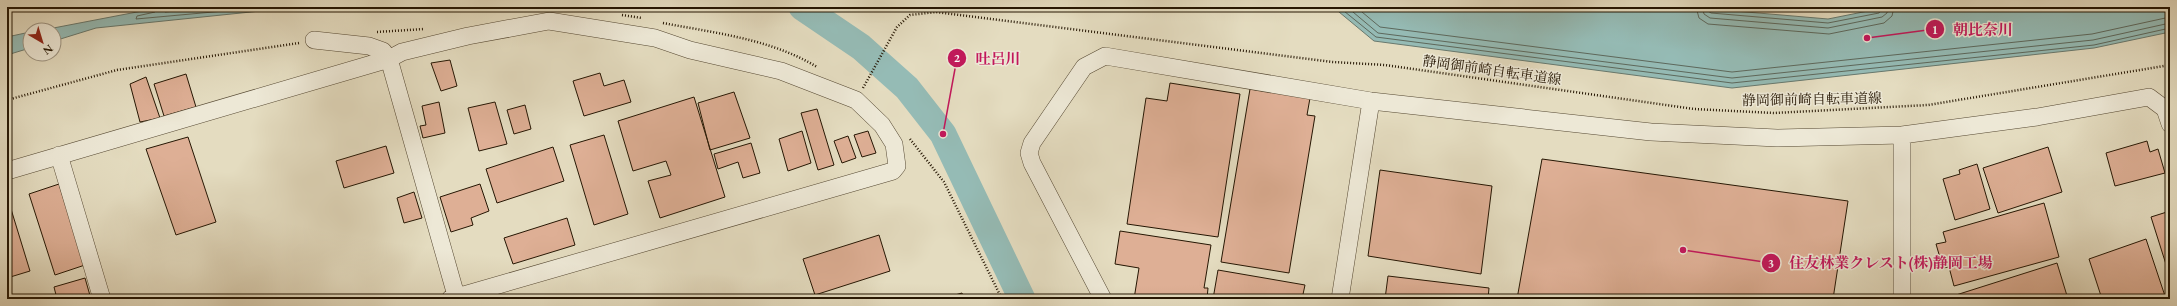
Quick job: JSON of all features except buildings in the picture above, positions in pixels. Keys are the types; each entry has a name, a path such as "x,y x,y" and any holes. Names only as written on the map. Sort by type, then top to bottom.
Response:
{"street":[{"path":"7,171 389,59 402,52 468,36 549,21 655,38 690,50 781,71 856,100 882,125 894,144 897,166 893,171 455,298 389,59 383,51 369,46 314,40"},
{"path":"1103,299 1032,163 1029,152 1032,143 1084,67 1105,56 1371,102 1651,132 1777,138 1902,135 2037,116 2149,97 2165,109 2170,124"},
{"path":"1340,299 1371,102"},
{"path":"1902,135 1902,299"},
{"path":"59,155 102,299"}],"path":[{"name":"静岡御前崎自転車道線","path":"856,100 897,27 910,15 936,12 1333,62 1386,65 1694,109 1774,113 1928,105 2170,65"},
{"path":"906,134 944,182 1002,299"}],"water":[{"path":"163,7 299,7 96,28 62,39 62,26"},
{"path":"1333,7 1688,7 1828,19 1888,7 2170,7 2170,32 2094,48 1732,88 1374,41"},
{"path":"22,34 22,50 7,55 7,37"}],"waterway":[{"path":"802,7 861,47 907,88 943,134 1022,299"}],"place":[{"name":"朝比奈川","path":"1867,38"},
{"name":"吐呂川","path":"943,134"},
{"name":"住友林業クレスト(株)静岡工場","path":"1683,250"}]}
